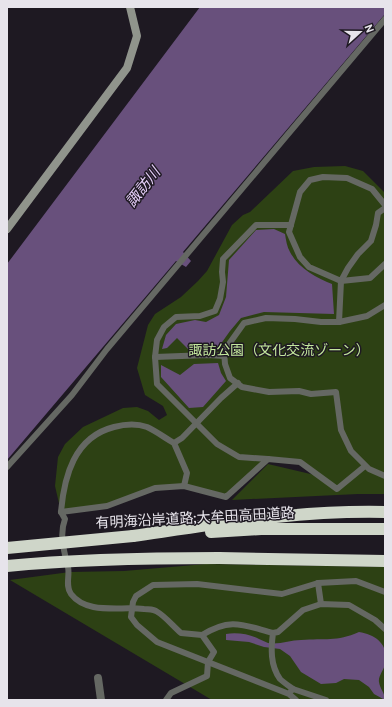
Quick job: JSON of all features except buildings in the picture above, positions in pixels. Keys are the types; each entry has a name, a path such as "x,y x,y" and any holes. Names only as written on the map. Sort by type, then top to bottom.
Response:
{"highway":[{"path":"134,536 253,518 318,512 385,512"},
{"name":"有明海沿岸道路;大牟田高田道路","path":"7,548 134,536 261,529 385,529"},
{"path":"7,566 80,560 145,558 385,561"}],"street":[{"path":"7,229 127,68 137,36 130,7"},
{"path":"98,678 101,700"}],"lane":[{"path":"7,467 72,395 107,349 385,19"},
{"path":"384,268 370,278 341,281 309,267 300,257 289,232 300,192 310,180 322,177 347,178 372,189 385,205"},
{"path":"339,322 341,281 358,254 371,241 378,213 385,208"},
{"path":"291,225 256,225 223,259 223,282 220,299 215,311 200,316 176,317 164,327 157,340 155,357 157,384 197,422 217,444 239,457 300,462 337,490 365,466"},
{"path":"385,305 368,316 339,322 266,318 244,323 224,351 230,378 242,387 269,392 299,391 311,394 336,392 341,430 351,451 369,469 385,476"},
{"path":"155,357 208,355 224,356"},
{"path":"174,443 182,438 221,398 238,383"},
{"path":"184,486 187,473 174,443 147,427 132,424 120,425 94,435 83,444 67,475 63,491 61,512 65,519 62,526 63,547 70,572 68,585 70,593 80,602 96,608 132,607 155,610 181,633 202,635 213,628 235,623 273,633 278,632 302,610 321,604 349,606 375,620 385,628"},
{"path":"61,512 107,506 155,488 184,486 226,497 268,459"},
{"path":"326,700 291,692 157,642 136,625 131,617 133,602 136,596 153,584 197,584 282,594 318,583 356,581 385,592"},
{"path":"318,583 321,604"},
{"path":"273,633 271,647 272,660 280,679 296,700"},
{"path":"166,700 171,692 207,676 208,662 214,652 202,635"}],"green space":[{"name":"諏訪公園（文化交流ゾーン）","path":"345,166 363,171 385,193 385,494 232,500 268,464 319,476 300,462 268,459 226,497 184,486 155,488 107,506 61,512 55,486 58,457 65,444 83,427 123,408 137,407 148,411 159,420 167,415 163,406 145,395 137,368 148,325 155,314 181,297 198,281 207,271 232,225 243,215 250,212 293,171 314,167"},
{"path":"206,564 385,567 385,700 212,700 10,580 70,572 124,571"}],"water":[{"name":"諏訪川","path":"200,7 385,7 385,14 183,252 191,261 186,267 176,261 7,460 7,264"},
{"path":"274,229 285,234 289,250 293,258 303,268 320,279 332,284 334,314 264,312 241,318 220,345 219,349 189,350 177,338 167,348 162,349 166,335 176,324 195,320 206,322 219,315 226,297 229,260 256,230"},
{"path":"218,363 221,373 226,381 203,407 189,408 161,377 161,365 180,375 194,364"},
{"path":"359,632 376,638 383,646 385,651 385,664 379,678 379,682 385,700 374,694 369,687 359,680 344,679 336,683 321,684 301,672 290,656 280,649 264,647 249,642 226,640 226,634 230,633 251,636 268,643 276,643 297,640 330,639 344,637"}]}
